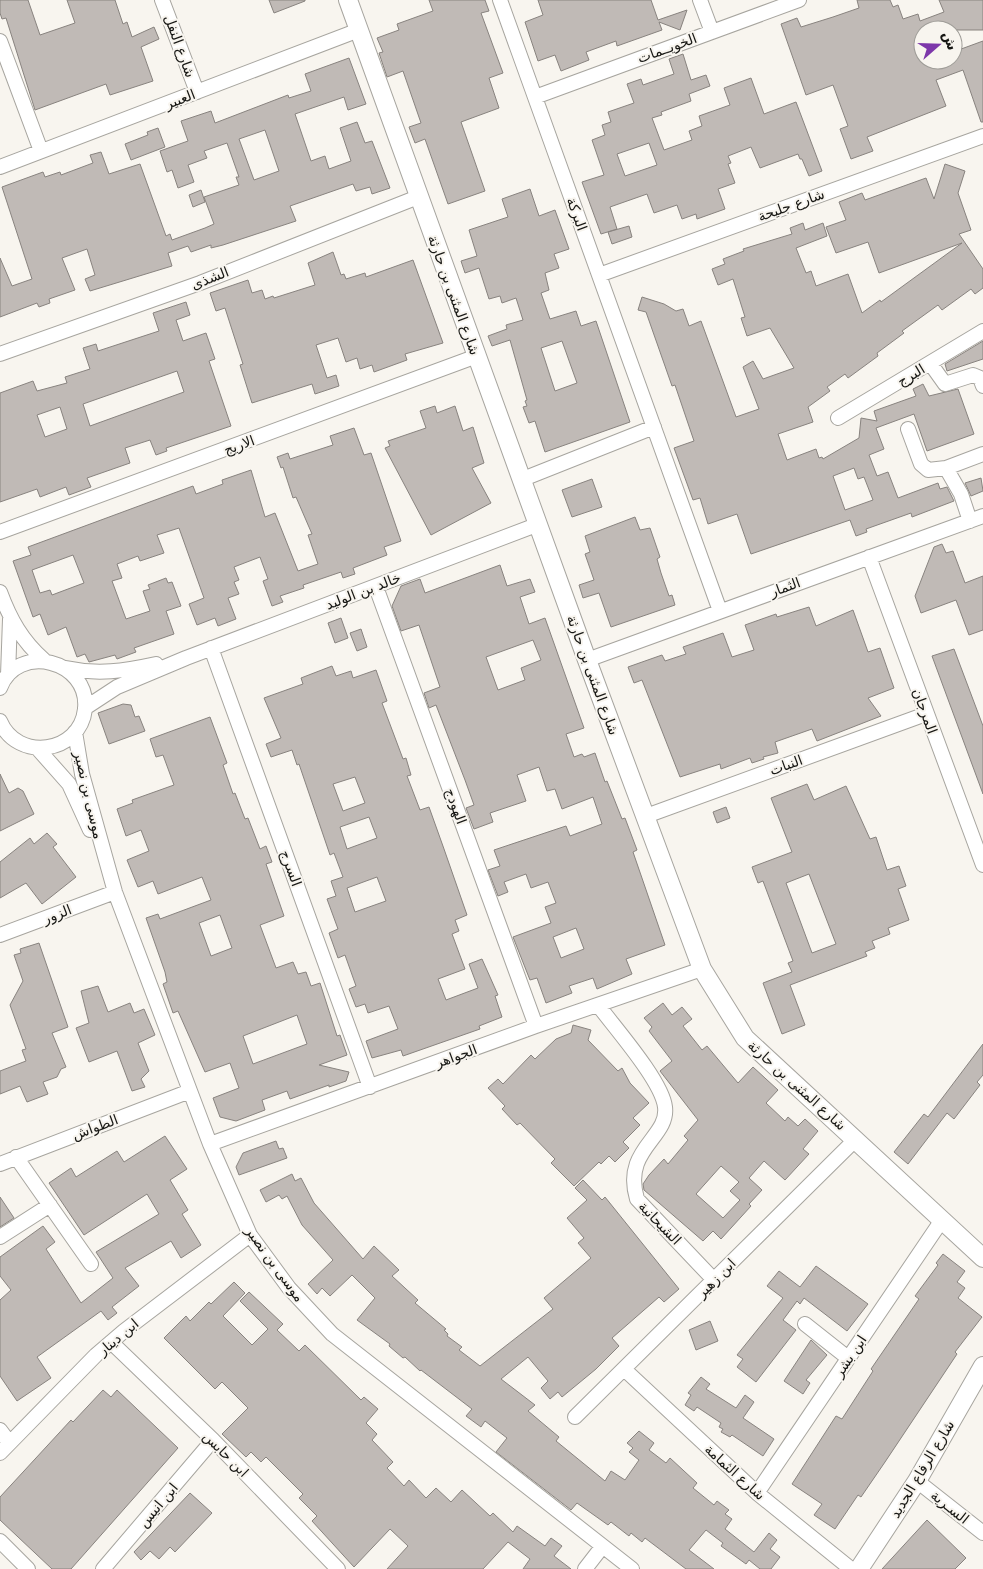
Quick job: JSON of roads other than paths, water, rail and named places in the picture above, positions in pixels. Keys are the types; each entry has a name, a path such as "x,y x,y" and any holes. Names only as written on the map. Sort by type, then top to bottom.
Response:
{"street":[{"name":"شارع النفل","path":"162,0 197,92"},
{"name":"شارع المثنى بن حارثة","path":"348,0 587,660 702,968 745,1038 983,1258"},
{"name":"البركة","path":"500,0 720,611"},
{"path":"700,0 712,32"},
{"name":"الخويــمات","path":"535,97 799,0"},
{"name":"العبير","path":"0,167 359,30"},
{"path":"0,41 41,151"},
{"name":"شارع جليحة","path":"599,275 982,140"},
{"name":"الشذى","path":"0,354 200,283 418,197"},
{"name":"البرج","path":"838,418 983,331"},
{"name":"الاريج","path":"0,532 477,356"},
{"path":"930,363 945,384 973,375 980,378 983,386"},
{"path":"523,479 654,427"},
{"path":"908,429 919,460 924,468 933,470 946,468 983,454"},
{"path":"946,468 960,494 977,519"},
{"name":"الثمار","path":"587,660 977,519"},
{"name":"خالد بن الوليد","path":"85,708 117,687 186,658 539,524"},
{"name":"المرجان","path":"869,557 983,865"},
{"name":"الهودج","path":"376,587 536,1026"},
{"path":"0,592 10,619 31,649 44,660"},
{"path":"8,675 10,619"},
{"name":"السرج","path":"211,648 370,1087"},
{"name":"خالد بن الوليد","path":"44,660 86,672 113,672 186,658"},
{"path":"0,688 8,675 18,666 31,661 44,660"},
{"path":"0,720 5,736 38,749 52,748 65,742 82,721 85,708 80,685 65,667"},
{"name":"النبات","path":"646,816 926,714"},
{"name":"موسى بن نصير","path":"75,732 82,774 115,892 210,1144 250,1235 289,1288 332,1334 632,1569"},
{"name":"موسى بن نصير","path":"38,749 69,784 104,858"},
{"name":"الزور","path":"0,935 115,892"},
{"name":"الجواهر","path":"210,1144 702,968"},
{"name":"الشيحانية","path":"598,1005 659,1087 665,1109 661,1125 647,1144 634,1168 632,1184 637,1199 714,1280"},
{"name":"الطواش","path":"0,1164 190,1091"},
{"name":"ابن زهير","path":"575,1417 856,1139"},
{"path":"16,1157 91,1264"},
{"path":"0,1237 50,1205"},
{"name":"ابن بشر","path":"757,1493 942,1220"},
{"name":"ابن دينار","path":"0,1453 76,1373 111,1342 250,1235"},
{"path":"805,1324 848,1358"},
{"name":"ابن حابس","path":"111,1342 212,1440 338,1569"},
{"name":"شارع الرفاع الجديد","path":"859,1569 917,1480 983,1366"},
{"name":"شارع الثمامة","path":"624,1369 757,1493 851,1569"},
{"path":"0,1430 9,1442"},
{"name":"ابن انيس","path":"103,1569 212,1440"},
{"name":"السـرية","path":"917,1480 983,1533"},
{"path":"0,1542 28,1569"},
{"path":"585,1569 602,1547"}]}
